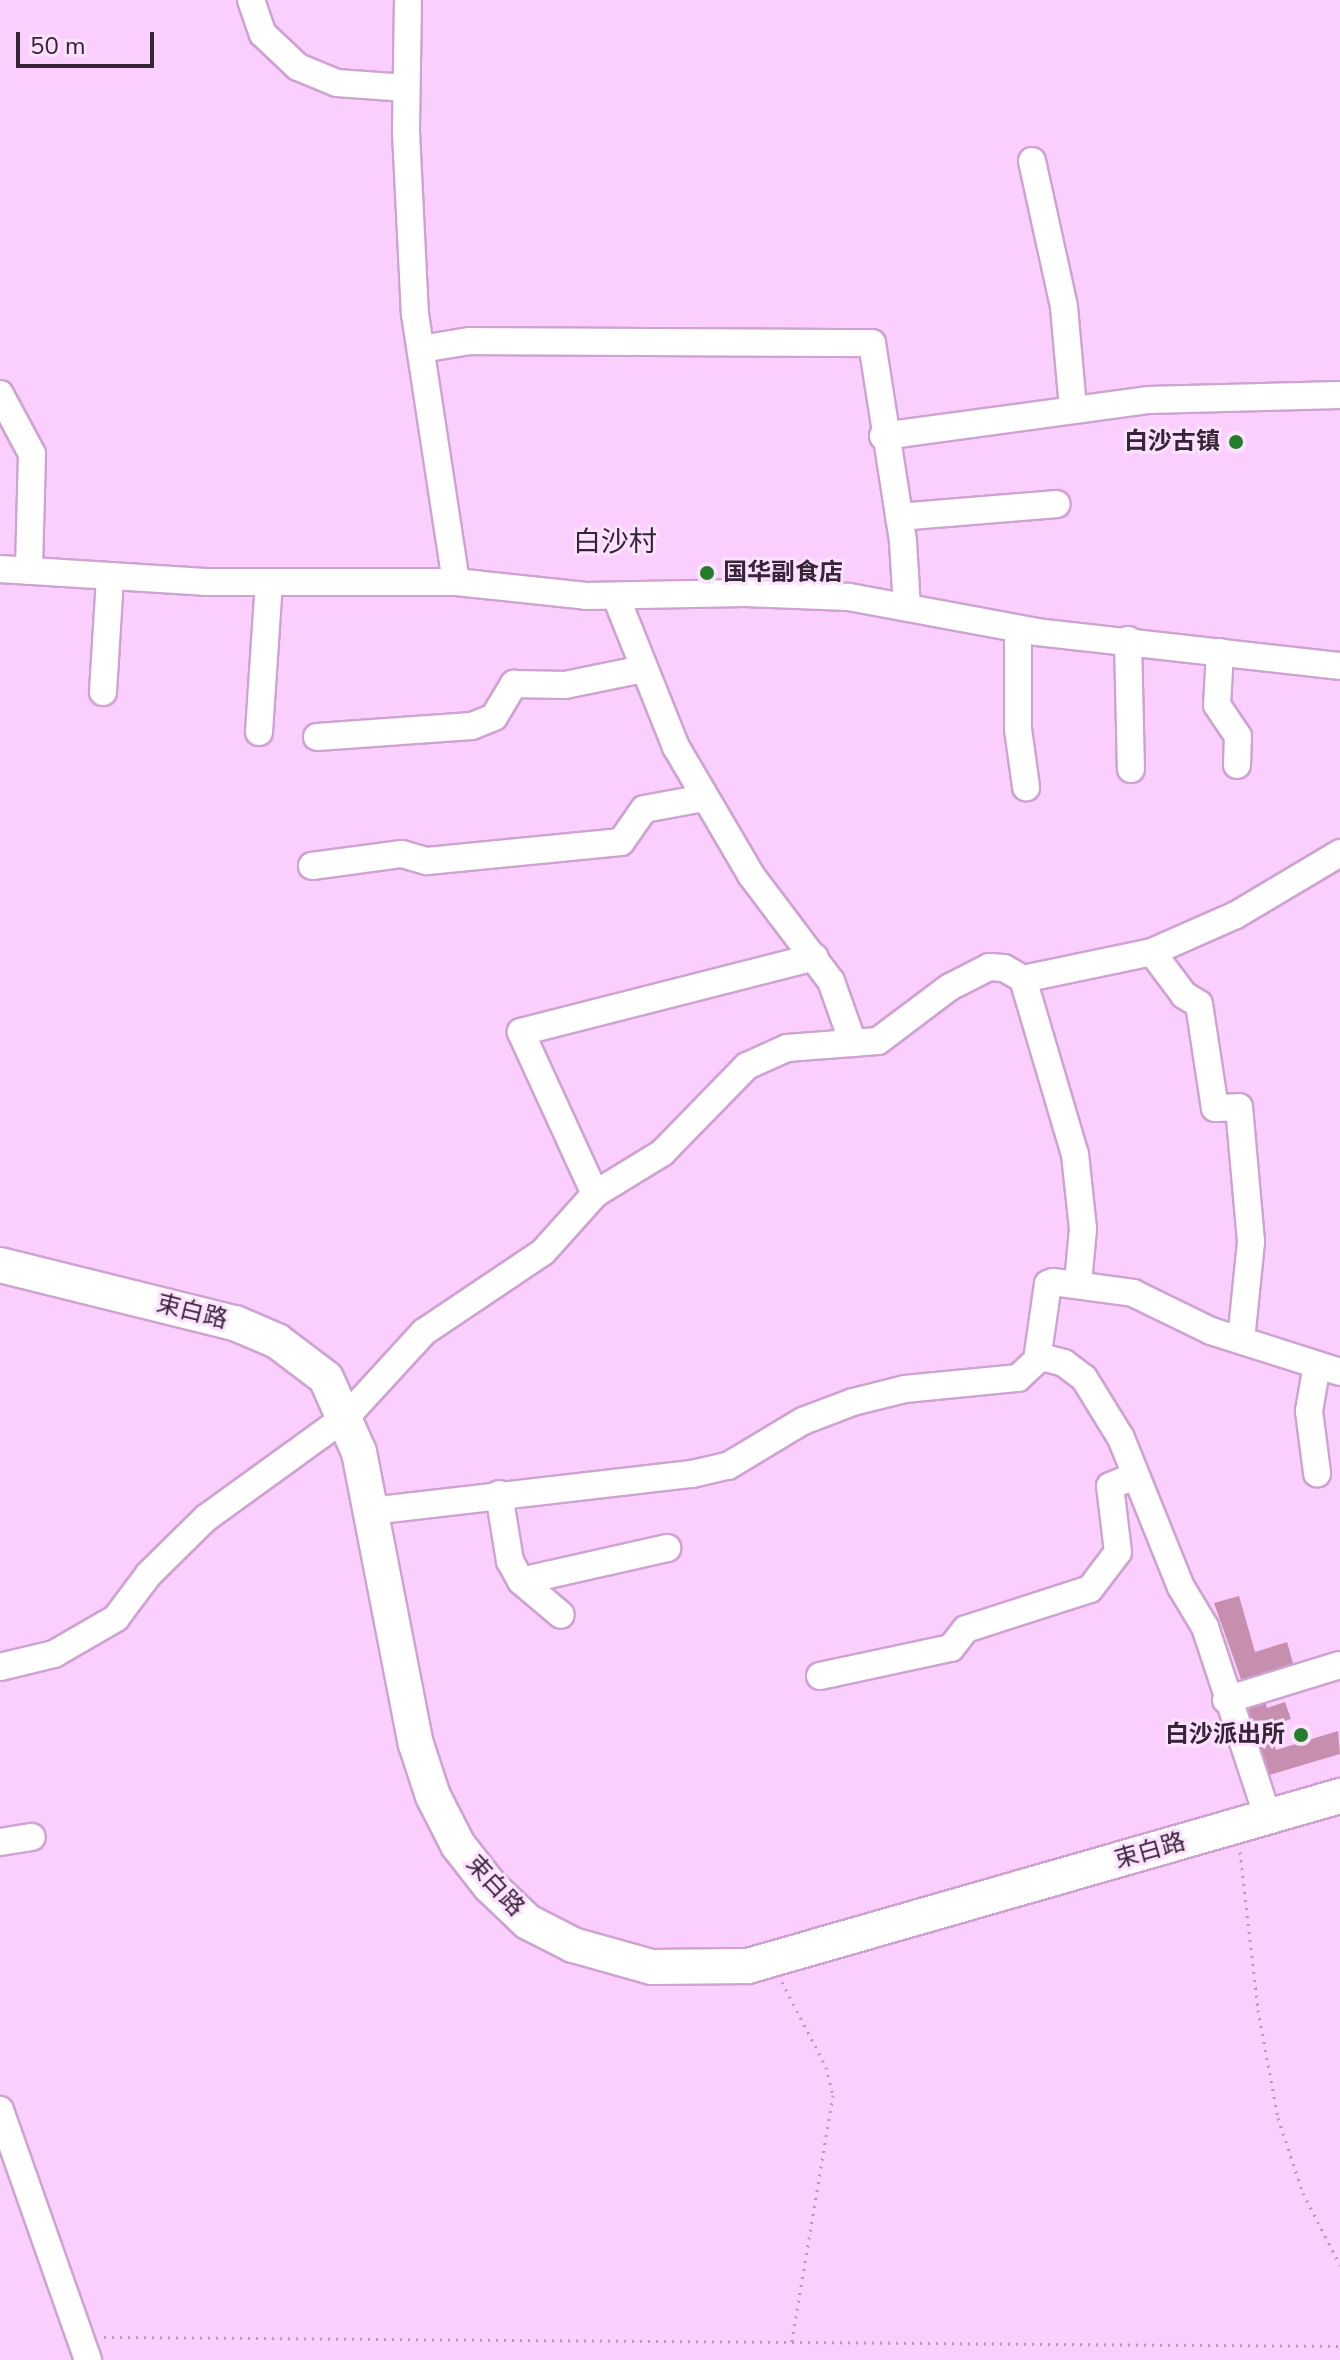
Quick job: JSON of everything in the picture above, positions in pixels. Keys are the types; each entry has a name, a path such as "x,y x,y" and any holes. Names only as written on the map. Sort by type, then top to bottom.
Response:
{"main road":[{"name":"束白路","path":"0,1265 256,1331 326,1378 347,1416 371,1511 423,1770 444,1821 490,1886 528,1922 573,1945 624,1962 703,1970 771,1961 1340,1796"}],"street":[{"path":"251,0 263,34 298,67 337,83 406,91"},
{"path":"408,0 406,132 421,349 456,582"},
{"path":"1032,161 1064,307 1073,408"},
{"path":"421,349 470,341 872,343 883,436 899,517 907,607"},
{"path":"0,394 32,454 29,571"},
{"path":"883,436 1073,408 1340,395"},
{"path":"899,517 1056,504"},
{"path":"0,569 269,582 456,582 616,597 745,593 849,597 1018,629 1340,666"},
{"path":"103,692 110,576"},
{"path":"259,732 269,582"},
{"path":"616,597 643,669 704,798 781,918 831,981 853,1043"},
{"path":"1018,629 1018,729 1026,787"},
{"path":"1128,640 1131,769"},
{"path":"1220,652 1217,705 1238,736 1237,765"},
{"path":"317,737 472,726 494,717 505,691 514,684 565,685 643,669"},
{"path":"312,866 402,854 427,861 621,842 644,809 704,798"},
{"path":"0,1667 54,1654 116,1618 149,1574 206,1518 347,1416 424,1332 543,1252 595,1194 662,1153 747,1066 787,1048 853,1043 887,1036 975,972 1004,968 1023,979 1098,968 1152,952 1236,915 1340,853"},
{"path":"1152,952 1184,995 1199,1004 1215,1108 1239,1107 1251,1242 1241,1340"},
{"path":"595,1194 521,1032 815,957"},
{"path":"1023,979 1075,1154 1083,1229 1078,1283"},
{"path":"371,1511 499,1494 656,1480 728,1466 828,1411 905,1389 1018,1378 1038,1356 1048,1284 1078,1283 1133,1293 1241,1340 1328,1368 1309,1411 1317,1473"},
{"path":"1038,1356 1064,1363 1084,1378 1121,1438 1132,1477 1146,1493 1181,1587 1205,1627 1255,1821"},
{"path":"820,1676 951,1648 966,1629 1090,1589 1118,1552 1110,1486 1132,1477"},
{"path":"499,1494 510,1561 521,1581 561,1615"},
{"path":"521,1581 667,1548"},
{"path":"1226,1700 1340,1665"},
{"path":"0,1842 32,1837"},
{"path":"0,2110 84,2348"}],"path":[{"path":"1255,1821 1237,1839 1258,2010 1278,2118 1303,2193 1340,2265"},
{"path":"771,1961 826,2067 833,2095 791,2345"},
{"path":"84,2348 1340,2346"}],"building":[{"path":"1239,1596 1255,1652 1287,1642 1295,1670 1243,1685 1214,1603"},
{"path":"1265,1701 1267,1708 1285,1702 1291,1719 1269,1726 1276,1750 1338,1731 1340,1754 1259,1778 1245,1707"}],"place":[{"name":"白沙古镇","path":"1236,442"},
{"name":"国华副食店","path":"707,573"},
{"name":"白沙派出所","path":"1301,1735"}],"district":[{"name":"白沙村","path":"615,542"}]}
